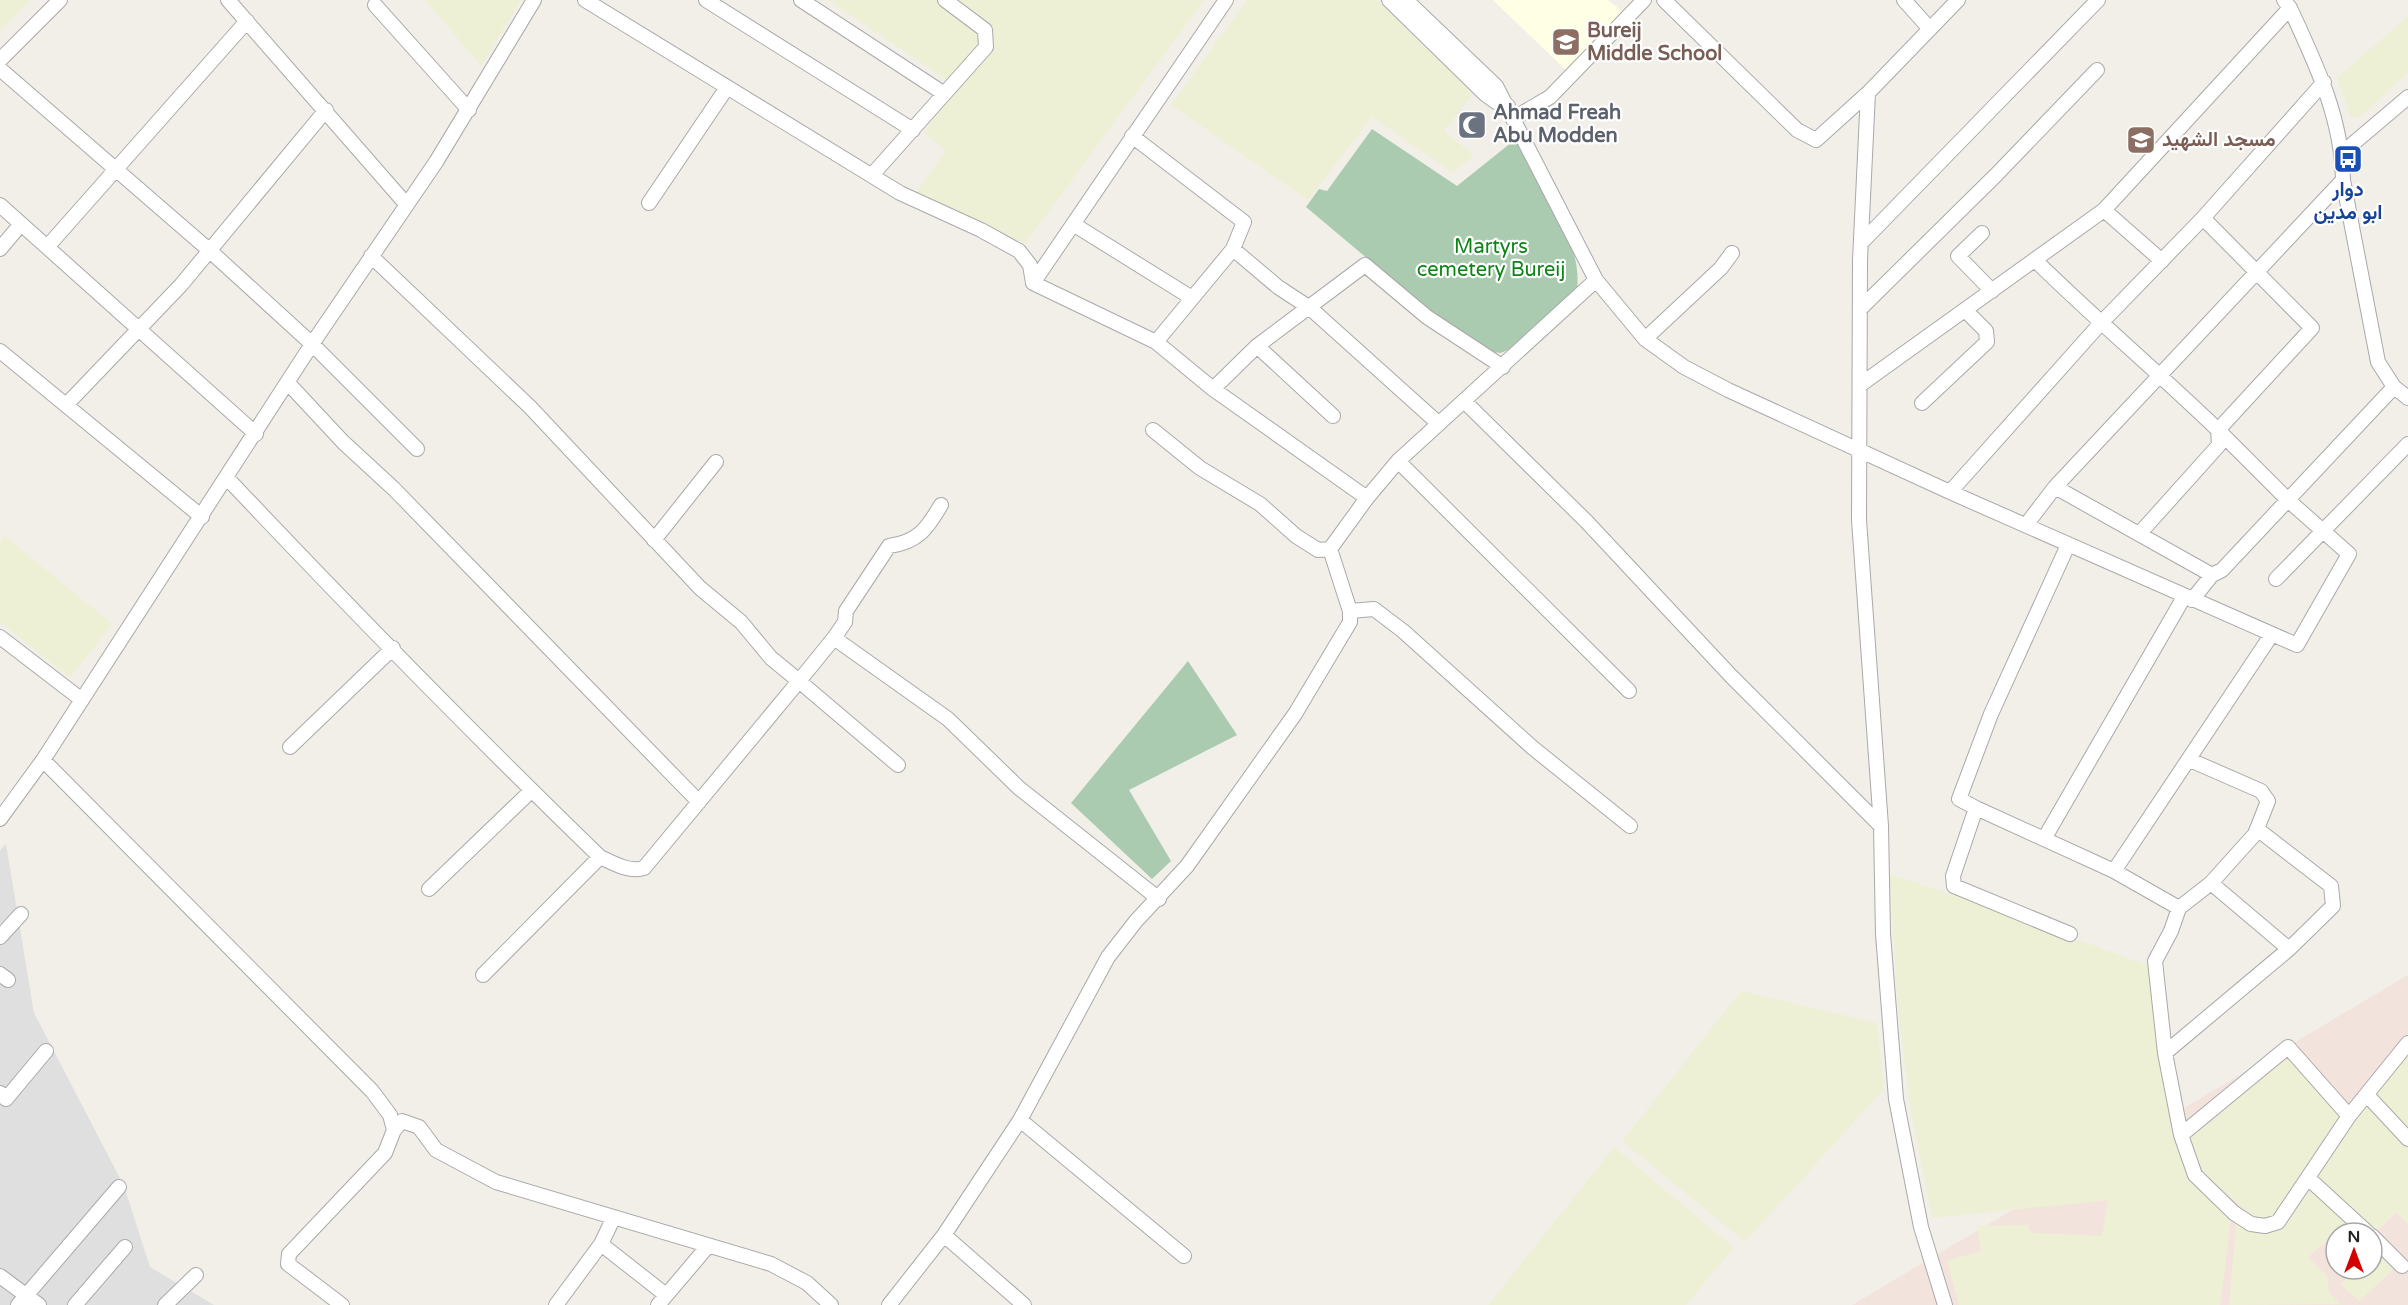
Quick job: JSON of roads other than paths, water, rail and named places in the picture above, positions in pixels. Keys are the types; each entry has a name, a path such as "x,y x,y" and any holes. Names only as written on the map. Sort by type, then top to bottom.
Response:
{"street":[{"path":"0,60 60,0"},
{"path":"228,0 406,204"},
{"path":"0,819 43,760 256,434 312,344 469,110 534,0"},
{"path":"585,0 726,89 900,193 981,230 1019,251 1030,265 1033,283"},
{"path":"706,0 913,130"},
{"path":"801,0 943,93"},
{"path":"872,175 986,47 985,30 945,0"},
{"path":"1033,283 1226,0"},
{"path":"1389,0 1485,94 1511,112"},
{"path":"1406,0 1496,86 1596,280 1645,339 1684,367 1728,390 2188,599 2297,645 2349,554 2289,501 2160,373 2100,324 2036,261"},
{"path":"1511,112 1550,97 1644,0"},
{"path":"1664,0 1797,130 1816,140 1868,93 1958,0"},
{"path":"1904,0 1930,29"},
{"path":"1861,243 2098,0"},
{"path":"1860,385 2036,261 2104,210 2287,4 2324,82 2342,153 2343,180 2378,362 2394,387 2408,398"},
{"path":"375,5 469,110"},
{"path":"48,246 247,21"},
{"path":"0,69 209,250 312,344 417,449"},
{"path":"1860,309 1996,175 2097,70"},
{"path":"1950,492 2100,324 2203,218 2324,82"},
{"path":"649,203 726,89"},
{"path":"1868,93 1861,243 1859,520 1881,826 1883,934 1896,1099 1921,1227 1945,1305"},
{"path":"2342,153 2406,105"},
{"path":"66,405 181,285 326,110"},
{"path":"1132,136 1244,222 1233,249 1156,342"},
{"path":"2026,525 2055,487 2343,180"},
{"path":"0,206 48,246 256,434"},
{"path":"2104,210 2162,261"},
{"path":"2140,533 2219,445 2218,430 2312,328 2203,218"},
{"path":"0,249 21,224"},
{"path":"1073,224 1192,298"},
{"path":"1982,232 1958,256 1992,291"},
{"path":"1233,249 1278,287 1310,308 1438,423"},
{"path":"1645,339 1721,268 1732,253"},
{"path":"371,256 530,407 700,588 741,622 771,658 898,765"},
{"path":"1213,389 1257,346 1365,265 1427,316 1503,367"},
{"path":"1153,430 1200,468 1260,504 1296,536 1318,550 1330,549 1367,498 1398,461 1596,280"},
{"path":"1033,283 1156,342 1213,389 1367,498"},
{"path":"1922,404 1988,342 1986,331 1966,311"},
{"path":"1257,346 1332,416"},
{"path":"0,351 202,517"},
{"path":"288,383 343,442 394,489 699,802"},
{"path":"2044,839 2188,599 2212,575 2222,570 2394,387"},
{"path":"1464,401 1586,521 1731,676 1881,826"},
{"path":"2276,579 2408,444"},
{"path":"1398,461 1629,691"},
{"path":"654,540 716,462"},
{"path":"227,478 393,648 451,712 531,791 600,857 636,871 644,868 834,638 845,622 846,611 889,546 907,543 928,527 941,505"},
{"path":"2055,487 2212,575"},
{"path":"2068,545 1991,714 1959,799 2114,871 2179,908"},
{"path":"889,1305 944,1235 1020,1120 1108,957 1136,921 1159,899 1187,866 1295,714 1350,622 1350,611 1330,549"},
{"path":"1350,611 1374,609 1403,631 1533,748 1630,826"},
{"path":"2114,871 2272,634"},
{"path":"0,637 82,700"},
{"path":"834,638 948,718 1019,788 1159,899"},
{"path":"290,747 393,648"},
{"path":"43,760 372,1091 390,1115 394,1130"},
{"path":"2190,760 2261,791 2268,801 2254,834 2211,883 2179,908 2171,931 2155,961 2165,1053 2181,1135 2194,1176 2234,1213 2251,1224 2265,1226 2278,1222 2349,1116 2408,1043"},
{"path":"429,889 531,791"},
{"path":"1976,808 1953,876 1954,886 2070,934"},
{"path":"2165,1053 2289,949 2333,906 2331,886 2267,835 2260,832 2254,834"},
{"path":"483,975 600,857"},
{"path":"2211,883 2289,949"},
{"path":"0,937 21,914"},
{"path":"2181,1135 2288,1047 2349,1116"},
{"path":"0,1093 6,1099 46,1052"},
{"path":"2367,1095 2408,1139"},
{"path":"1020,1120 1184,1256"},
{"path":"342,1305 288,1264 289,1254 385,1153 394,1130 402,1121 412,1123 428,1136 436,1150 496,1182 771,1264 807,1283 831,1305"},
{"path":"2308,1178 2355,1221"},
{"path":"21,1300 119,1186"},
{"path":"556,1305 601,1244 614,1217"},
{"path":"944,1235 1024,1305"},
{"path":"601,1244 662,1300 708,1246"},
{"path":"75,1305 125,1247"},
{"path":"2384,1248 2402,1266"},
{"path":"165,1305 196,1275"},
{"path":"0,1276 21,1300 39,1305"}],"place":[{"name":"Bureij Middle School","path":"1566,42"},
{"name":"Ahmad Freah Abu Modden","path":"1472,125"},
{"name":"مسجد الشهيد","path":"2141,140"},
{"name":"دوار ابو مدين","path":"2348,159"}],"park label":[{"name":"Martyrs cemetery Bureij","path":"1491,258"}]}
